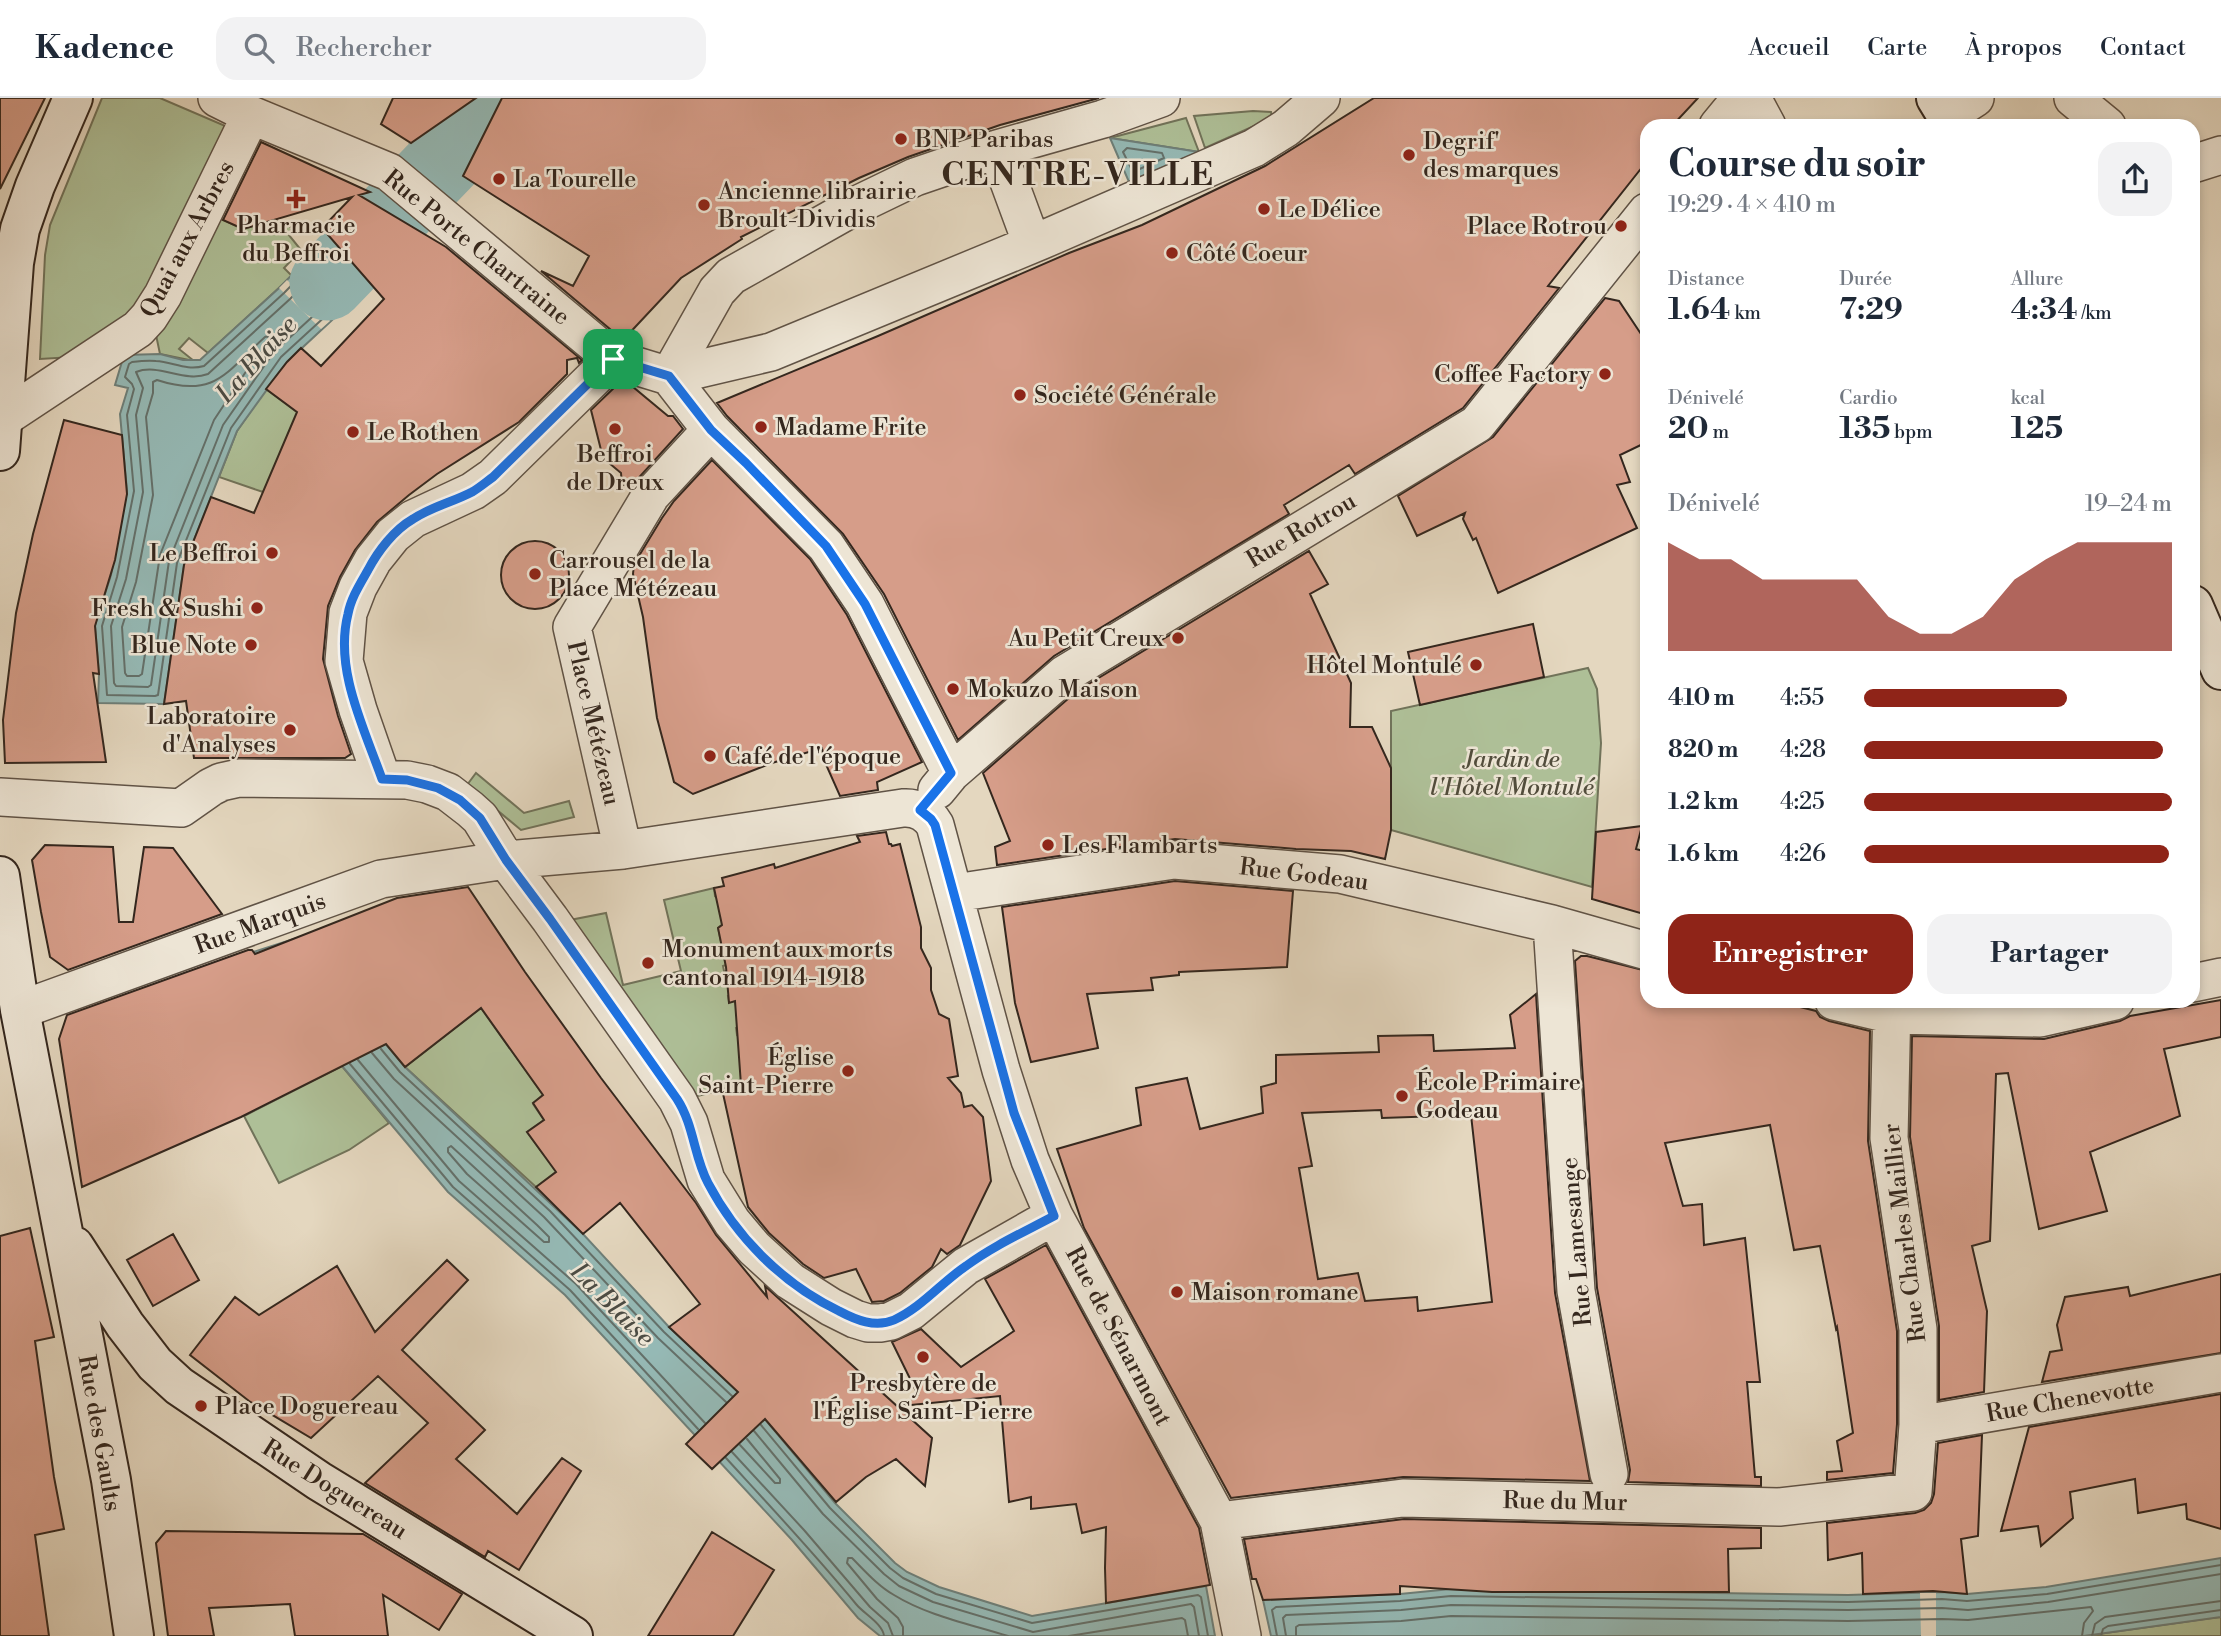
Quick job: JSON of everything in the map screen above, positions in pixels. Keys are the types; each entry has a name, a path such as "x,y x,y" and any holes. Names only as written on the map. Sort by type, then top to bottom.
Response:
{"street":[{"path":"1,435 14,263 20,229 35,186 73,98"},
{"name":"Rue Porte Chartraine","path":"217,98 251,115 389,172 613,359"},
{"path":"669,376 717,291 731,276 857,205 915,177 997,149 1103,119 1160,98"},
{"path":"382,779 358,710 345,661 348,613 358,587 373,560 393,535 413,519 472,492 493,477 613,359 669,376 771,352 1254,148 1286,128 1321,98"},
{"path":"1724,119 1741,98"},
{"path":"1752,98 1763,119"},
{"path":"2073,98 2098,119"},
{"name":"Quai aux Arbres","path":"1,435 138,329 149,317 163,295 251,115"},
{"path":"997,149 1032,244"},
{"path":"2200,162 2221,155"},
{"name":"Rue Rotrou","path":"920,810 951,773 1065,674 1477,424 1640,221"},
{"path":"669,376 711,430 826,546 865,604 951,773"},
{"name":"Place Métézeau","path":"623,850 572,627 651,495 711,430"},
{"path":"2200,621 2221,670"},
{"path":"0,797 181,808 211,786 230,779 407,780 448,792 480,818 506,860 677,1099 689,1123 706,1180 732,1222 754,1248 807,1293 855,1319 880,1323 891,1321 911,1311 965,1266 1054,1216"},
{"path":"506,860 623,850 903,808 920,810"},
{"name":"Rue de Sénarmont","path":"920,810 935,825 1014,1113 1054,1216 1219,1521 1242,1636"},
{"name":"Rue Marquis","path":"20,1010 381,879 506,860"},
{"name":"Rue Godeau","path":"955,892 1174,860 1340,874 1640,949"},
{"name":"Rue Doguereau","path":"0,876 20,1010 63,1230 125,1325 155,1364 180,1386 319,1481 573,1636"},
{"name":"Rue Lamesange","path":"1552,925 1576,1292 1609,1474"},
{"path":"2200,982 2221,977"},
{"path":"1893,1008 2040,1018 2084,1008"},
{"name":"Rue Charles Maillier","path":"1893,1008 1889,1138 1918,1329 1918,1424 1913,1492"},
{"name":"Rue des Gaults","path":"63,1230 111,1480 134,1636"},
{"name":"Rue Chenevotte","path":"1918,1424 2221,1373"},
{"name":"Rue du Mur","path":"1219,1521 1403,1498 1779,1507 1913,1492"}],"green space":[{"path":"102,98 160,98 230,128 127,328 89,356 40,359 45,255 50,225"},
{"path":"1271,112 1272,118 1205,148 1194,116"},
{"path":"1186,118 1199,152 1110,138"},
{"path":"226,207 221,219 243,229 254,226 260,213 293,228 288,234 301,250 284,268 292,276 208,353 189,338 179,349 194,361 160,354 156,335"},
{"path":"266,389 306,419 263,492 219,477 237,431"},
{"name":"Jardin de l'Hôtel Montulé","path":"1588,668 1597,689 1601,743 1592,887 1391,830 1391,711"},
{"path":"476,773 524,813 569,801 574,817 521,830 467,785"},
{"path":"714,888 715,896 723,894 729,919 718,928 726,965 723,966 724,971 727,971 732,995 728,996 729,1002 735,1001 740,1027 736,1028 737,1035 741,1034 751,1083 697,1096 570,920 606,913 623,985 681,971 664,900"},
{"path":"481,1008 543,1095 533,1104 544,1120 527,1132 544,1155 582,1152 536,1187 405,1067"},
{"path":"342,1066 389,1123 349,1150 279,1183 244,1116"},
{"path":"2221,1617 2221,1636 2084,1636 2212,1618"}],"water":[{"path":"477,98 568,98 463,177 432,151 411,143"},
{"path":"1110,138 1199,152 1129,182"},
{"path":"372,193 421,224 360,294 287,362 237,431 184,565 164,704 98,703 99,674 95,625 111,575 127,491 120,414 128,388 115,385 124,355 160,354 183,360 200,360 279,288"},
{"path":"297,938 405,1067 583,1234 669,1327 758,1411 835,1503 895,1563 907,1572 939,1587 1032,1616 1206,1586 1215,1636 880,1636 858,1618 792,1540 565,1295 448,1192 342,1066 253,952"},
{"path":"2221,1558 2221,1617 2084,1636 1271,1636 1263,1600 1451,1589 1848,1595 1942,1592 1967,1594 2046,1587"}],"pier":[{"path":"287,280 330,321 321,329 279,288"},
{"path":"1920,1593 1936,1593 1936,1636 1921,1636"}],"building":[{"path":"0,98 45,98 0,189"},
{"path":"393,98 476,98 411,143 381,124"},
{"path":"502,98 1099,98 1000,125 908,157 859,178 741,237 742,239 681,278 623,340 541,271 573,286 589,256 463,176"},
{"path":"1374,98 1698,98 1678,119 1640,119 1640,170 1548,286 1559,288 1463,408 1355,474 1349,465 1284,505 1289,514 1054,656 958,740 884,594 843,534 717,403 1069,253 1142,225 1265,166"},
{"path":"261,142 370,192 359,195 446,247 582,360 579,363 577,358 567,360 567,374 519,422 409,495 377,522 355,550 328,606 323,659 351,754 345,758 194,758 186,701 164,704 184,565 211,497 254,513 297,412 266,389 301,348 321,366 384,299 322,228 352,197 243,229 223,220"},
{"path":"1605,298 1619,301 1640,332 1640,445 1620,455 1630,482 1617,485 1637,528 1498,593 1476,538 1473,540 1463,519 1465,513 1417,536 1398,496 1493,437"},
{"name":"Beffroi de Dreux","path":"619,383 633,387 668,416 673,416 683,429 634,483 622,485 621,473 603,458 591,410"},
{"path":"64,420 122,435 127,494 115,560 95,626 99,674 93,673 106,762 5,763 3,720 16,613 33,534"},
{"path":"712,460 810,559 847,615 922,762 877,782 878,790 840,796 824,760 822,748 772,763 693,794 674,782 657,718 643,617 633,574 634,564 674,501"},
{"name":"Carrousel de la Place Métézeau","path":"528,541 542,541 554,546 564,556 569,575 564,594 554,604 542,609 528,609 516,604 506,594 501,582 501,568 506,556 516,546"},
{"path":"1309,551 1328,584 1310,594 1351,683 1350,727 1372,727 1391,768 1391,830 1385,859 1351,851 1175,839 997,865 995,847 1010,841 983,773 1077,691"},
{"name":"Hôtel Montulé","path":"1533,624 1544,677 1420,705 1408,652"},
{"path":"1640,826 1636,849 1640,850 1640,913 1592,899 1596,832"},
{"name":"Église Saint-Pierre","path":"886,832 889,844 900,844 921,927 921,948 931,968 931,990 939,1014 949,1019 958,1076 948,1078 961,1093 964,1107 972,1105 983,1117 991,1181 960,1245 947,1254 941,1249 932,1267 900,1293 884,1301 872,1302 856,1269 824,1278 803,1264 769,1233 748,1207 722,1089 741,1085 735,1001 729,1003 726,967 718,928 722,925 714,888 724,886 722,878 774,864 775,868 860,842 857,836"},
{"path":"45,845 113,847 119,922 133,922 144,847 173,848 222,914 68,970 50,957 41,912 32,860"},
{"path":"1175,881 1293,891 1287,967 1179,972 1179,975 1151,978 1153,990 1087,994 1098,1048 1031,1062 1015,1003 1002,907"},
{"path":"468,887 601,1078 696,1203 716,1235 767,1297 765,1286 932,1438 925,1486 896,1459 866,1477 836,1502 765,1419 712,1469 686,1444 738,1392 669,1327 700,1304 620,1203 583,1234 536,1187 556,1172 527,1132 544,1120 533,1103 543,1095 481,1008 405,1067 386,1044 241,1117 82,1187 59,1039 67,1015 248,950 255,954 397,898"},
{"path":"1581,956 1587,956 1640,969 1640,1008 1804,1008 1816,1011 1820,1017 1829,1021 1870,1031 1868,1141 1897,1331 1897,1424 1893,1473 1827,1480 1827,1472 1842,1471 1837,1441 1853,1433 1837,1327 1836,1329 1820,1246 1794,1250 1770,1125 1665,1143 1683,1206 1702,1204 1704,1245 1745,1238 1760,1382 1747,1382 1755,1477 1761,1477 1761,1486 1628,1482 1630,1470 1597,1288 1575,961"},
{"path":"1536,994 1555,1293 1590,1481 1403,1477 1231,1498 1084,1228 1057,1149 1141,1125 1136,1088 1187,1078 1200,1129 1263,1113 1261,1087 1276,1083 1276,1055 1379,1052 1378,1036 1433,1035 1434,1051 1515,1048 1510,1015","holes":["1381,1110 1382,1118 1471,1115 1492,1302 1418,1311 1417,1297 1365,1301 1358,1273 1318,1279 1299,1168 1312,1166 1302,1113"]},
{"path":"2221,1000 2221,1037 2164,1049 2180,1116 2090,1152 2107,1211 2039,1229 2008,1073 1996,1074 1990,1241 1972,1246 1987,1311 1984,1392 1939,1400 1939,1326 1910,1137 1912,1036 2044,1039 2120,1021 2130,1016 2176,1008 2200,1008 2200,1004"},
{"path":"30,1228 54,1337 35,1341 64,1529 35,1535 49,1636 0,1636 0,1236"},
{"path":"173,1234 199,1280 153,1306 127,1260"},
{"path":"1046,1245 1199,1528 1210,1585 1106,1603 1106,1527 1082,1533 1076,1504 1031,1509 1031,1497 1009,1502 1000,1396 901,1406 918,1395 892,1342 921,1329 961,1367 1014,1331 985,1279"},
{"path":"447,1260 468,1280 402,1350 485,1430 456,1459 517,1514 562,1458 581,1471 519,1570 488,1551 485,1557 365,1483 428,1423 378,1376 311,1438 249,1401 190,1355 235,1297 259,1315 337,1266 375,1332"},
{"path":"2221,1274 2221,1353 2042,1382 2050,1352 2062,1350 2057,1325 2065,1297 2128,1287 2130,1296"},
{"path":"2221,1394 2221,1529 2187,1519 2186,1504 2138,1513 2135,1479 2070,1492 2073,1518 2041,1546 2038,1526 2001,1531 2029,1427"},
{"path":"1982,1435 1978,1536 1961,1539 1967,1594 1933,1591 1863,1594 1862,1553 1828,1560 1827,1523 1924,1510 1931,1503 1934,1494 1938,1443"},
{"path":"1404,1519 1761,1528 1761,1548 1728,1549 1729,1592 1492,1592 1400,1586 1400,1594 1263,1600 1256,1579 1252,1579 1244,1539"},
{"path":"166,1531 363,1534 462,1594 439,1630 383,1595 388,1636 295,1636 290,1604 209,1608 214,1636 168,1636 156,1543"},
{"path":"712,1532 774,1570 733,1636 648,1636"}],"waterway":[{"name":"La Blaise","path":"327,283 454,151 523,98"}],"place":[{"name":"BNP Paribas","path":"901,139"},
{"name":"Degrif' des marques","path":"1409,155"},
{"name":"La Tourelle","path":"499,179"},
{"name":"Pharmacie du Beffroi","path":"296,199"},
{"name":"Ancienne librairie Broult-Dividis","path":"704,205"},
{"name":"Le Délice","path":"1264,209"},
{"name":"Place Rotrou","path":"1621,226"},
{"name":"Côté Coeur","path":"1172,253"},
{"name":"Coffee Factory","path":"1605,374"},
{"name":"Société Générale","path":"1020,395"},
{"name":"Madame Frite","path":"761,427"},
{"name":"Beffroi de Dreux","path":"615,429"},
{"name":"Le Rothen","path":"353,432"},
{"name":"Le Beffroi","path":"272,553"},
{"name":"Carrousel de la Place Métézeau","path":"535,574"},
{"name":"Fresh & Sushi","path":"257,608"},
{"name":"Au Petit Creux","path":"1178,638"},
{"name":"Blue Note","path":"251,645"},
{"name":"Hôtel Montulé","path":"1476,665"},
{"name":"Mokuzo Maison","path":"953,689"},
{"name":"Laboratoire d'Analyses","path":"290,730"},
{"name":"Café de l'époque","path":"710,756"},
{"name":"Les Flambarts","path":"1048,845"},
{"name":"Monument aux morts cantonal 1914-1918","path":"648,963"},
{"name":"Église Saint-Pierre","path":"848,1071"},
{"name":"École Primaire Godeau","path":"1402,1096"},
{"name":"Maison romane","path":"1177,1292"},
{"name":"Presbytère de l'Église Saint-Pierre","path":"923,1357"},
{"name":"Place Doguereau","path":"201,1406"}],"district":[{"name":"CENTRE-VILLE","path":"1078,174"}],"route":[{"path":"613,359 669,376 711,430 826,546 865,604 951,773 920,810 935,825 1014,1113 1054,1216 965,1266 911,1311 891,1321 880,1323 855,1319 831,1307 790,1281 754,1248 732,1222 706,1180 689,1123 677,1099 506,860 480,818 460,800 438,788 407,780 382,779 358,710 345,661 345,638 348,613 373,560 393,535 413,519 472,492 493,477 613,359"}]}
